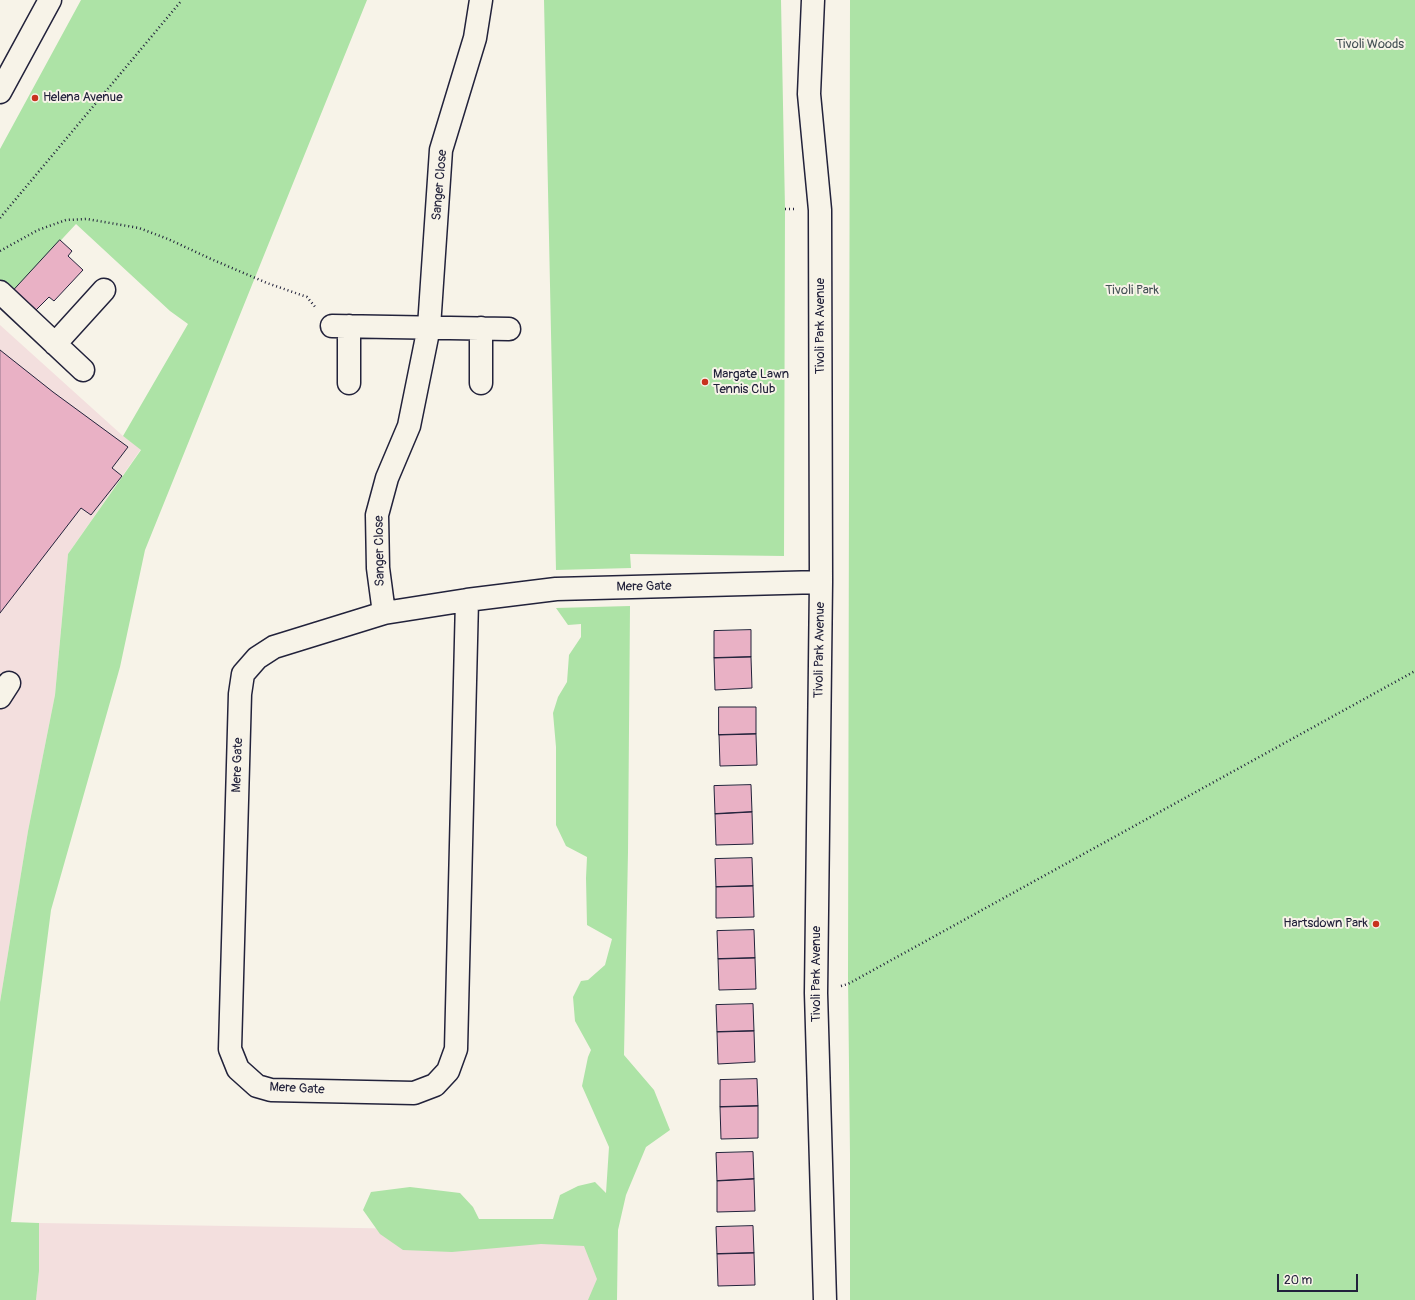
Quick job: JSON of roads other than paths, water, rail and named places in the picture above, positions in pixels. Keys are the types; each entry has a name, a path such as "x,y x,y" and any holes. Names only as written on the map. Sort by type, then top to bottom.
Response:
{"street":[{"path":"0,92 50,0"},
{"name":"Sanger Close","path":"384,613 378,568 378,515 387,478 409,426 429,328 441,150 475,38 481,0"},
{"name":"Tivoli Park Avenue","path":"814,0 809,94 820,210 821,582 816,993 826,1300"},
{"path":"55,344 104,290"},
{"path":"0,292 83,370"},
{"path":"349,383 340,326 509,329"},
{"path":"481,328 481,383"},
{"name":"Mere Gate","path":"467,600 456,1049 448,1071 435,1085 414,1093 271,1090 257,1086 238,1069 230,1049 240,694 243,674 257,658 274,647 384,613 467,600 556,589 821,582"}],"place":[{"name":"Helena Avenue","path":"35,98"},
{"name":"Margate Lawn Tennis Club","path":"705,382"},
{"name":"Hartsdown Park","path":"1376,924"}],"park label":[{"name":"Tivoli Woods","path":"1370,45"},
{"name":"Tivoli Park","path":"1132,291"}]}
